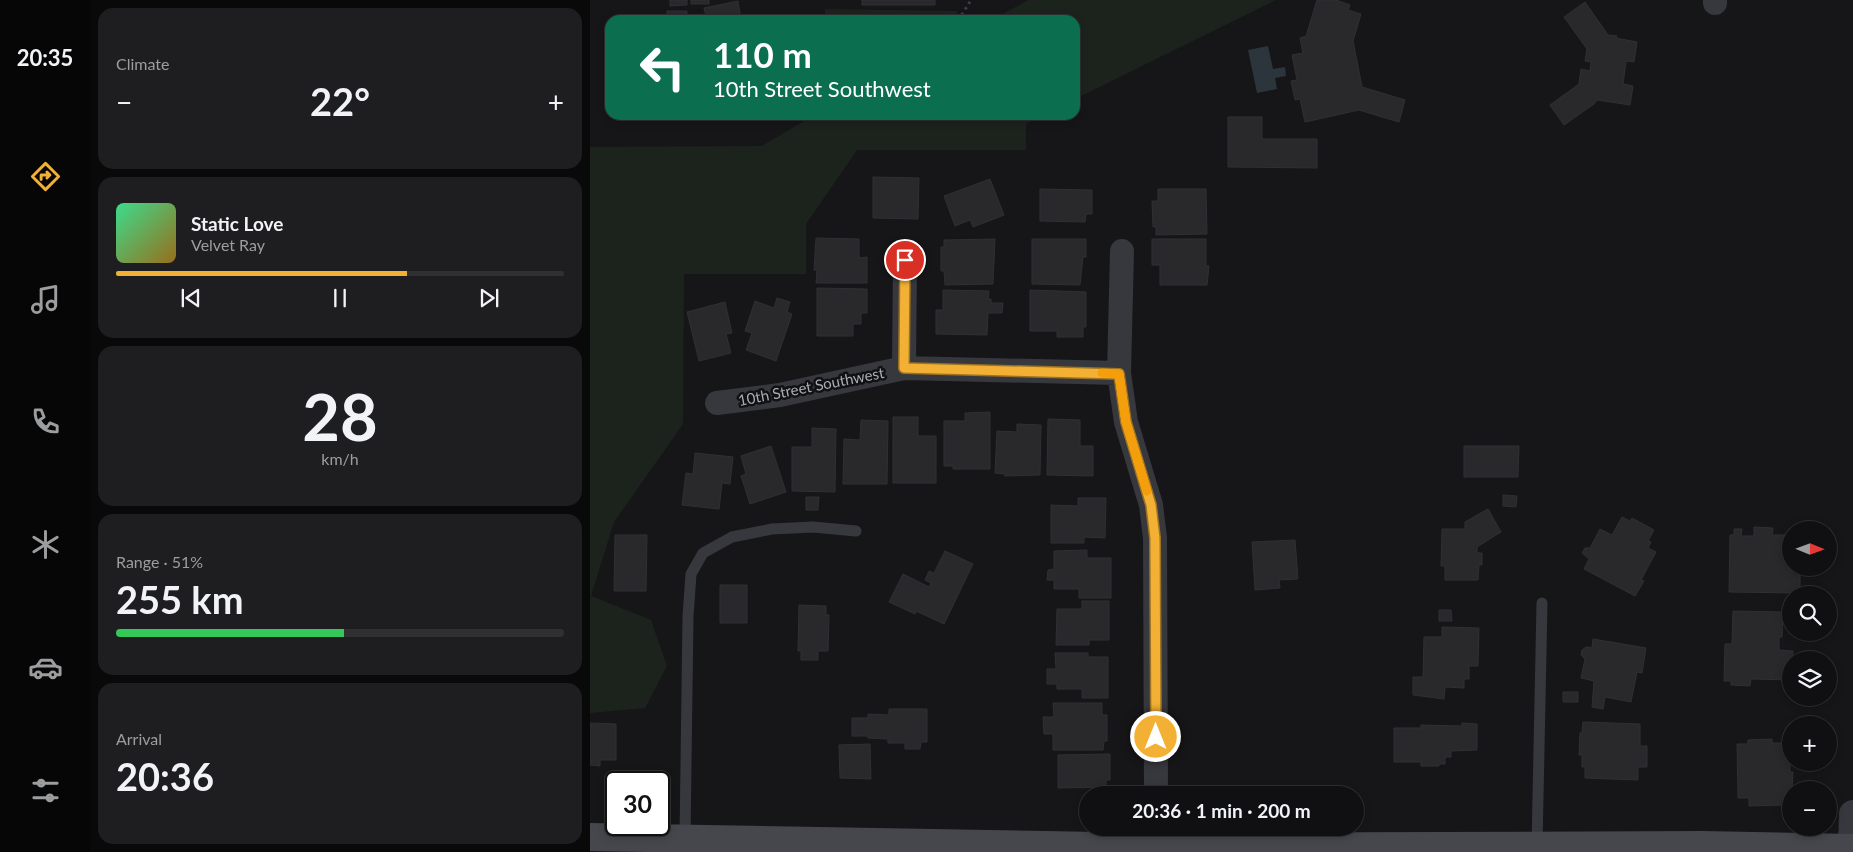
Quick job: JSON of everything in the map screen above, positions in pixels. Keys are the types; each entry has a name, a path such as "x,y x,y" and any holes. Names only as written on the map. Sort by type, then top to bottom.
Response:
{"main road":[{"path":"590,837 672,844 1156,842 1702,849 1852,848"}],"street":[{"path":"1122,251 1119,374 1126,422 1151,505 1155,538 1156,786"},
{"name":"10th Street Southwest","path":"904,368 905,260"},
{"name":"10th Street Southwest","path":"717,403 780,394 904,368 1119,374"},
{"path":"1852,848 1853,814"}],"lane":[{"path":"672,844 692,574 703,553 732,537 772,529 813,526 856,531"},
{"path":"1537,846 1542,604"}],"path":[{"path":"962,15 971,0"}],"shaded area":[{"path":"1029,0 1276,0 1080,97 1080,15 1000,15"},
{"path":"825,9 957,11 957,15 825,15"},
{"path":"1268,46 1273,69 1285,67 1286,76 1275,78 1277,89 1257,93 1248,50"},
{"path":"806,120 1034,120 1026,124 1026,150 857,150 806,224 806,274 684,274 683,424 614,522 591,596 651,620 667,666 645,708 590,713 590,147 762,146"}],"building":[{"path":"670,0 687,0 687,5 670,6"},
{"path":"691,0 709,0 709,4 691,4"},
{"path":"862,0 935,0 935,5 862,5"},
{"path":"1317,0 1336,0 1350,5 1348,10 1361,14 1353,41 1362,87 1405,100 1399,122 1359,110 1305,122 1300,99 1295,100 1291,81 1297,80 1292,55 1303,53 1300,38 1306,36"},
{"path":"738,1 740,15 706,15 704,8"},
{"path":"1585,2 1608,35 1637,42 1634,62 1626,61 1623,84 1633,86 1630,105 1597,100 1564,125 1550,105 1579,84 1581,69 1590,71 1591,62 1585,61 1587,49 1564,17"},
{"path":"667,11 687,11 687,15 667,15"},
{"path":"1228,117 1262,117 1262,139 1317,139 1317,168 1228,167"},
{"path":"873,177 919,178 918,219 873,218"},
{"path":"990,179 1004,215 973,227 970,220 955,226 944,196"},
{"path":"1040,189 1092,190 1092,214 1086,214 1085,222 1040,221"},
{"path":"1158,189 1206,189 1207,234 1156,235 1156,227 1153,227 1152,201 1158,201"},
{"path":"816,238 859,239 859,258 867,257 867,283 816,283 817,270 814,270"},
{"path":"995,239 993,284 945,285 944,271 941,271 941,247 944,247 944,240"},
{"path":"1032,239 1086,239 1086,257 1083,257 1080,285 1032,284"},
{"path":"1152,239 1206,239 1206,266 1209,266 1207,285 1160,285 1160,265 1152,265"},
{"path":"817,288 867,289 867,313 861,313 861,324 853,324 853,336 817,336"},
{"path":"943,290 989,291 988,299 991,299 991,303 1003,303 1002,313 988,313 987,335 936,334 936,310 943,310"},
{"path":"1030,290 1086,292 1086,327 1083,327 1083,337 1057,337 1057,331 1030,331"},
{"path":"777,298 790,302 787,312 792,314 776,361 746,350 752,333 745,331 755,301 774,308"},
{"path":"725,302 732,333 726,334 731,353 699,361 687,312"},
{"path":"990,412 990,469 953,469 953,466 944,466 944,421 965,421 965,413"},
{"path":"893,417 918,417 918,436 936,436 936,483 893,483"},
{"path":"1048,419 1080,420 1080,446 1093,446 1093,476 1047,475"},
{"path":"861,420 888,421 887,484 843,484 844,439 860,440"},
{"path":"1017,424 1041,425 1040,475 1005,476 1005,474 995,473 997,431 1017,432"},
{"path":"812,428 836,429 835,492 792,491 792,447 812,447"},
{"path":"771,446 786,492 750,504 741,476 746,474 741,456"},
{"path":"1464,446 1519,446 1518,477 1464,477"},
{"path":"695,453 733,457 730,484 722,483 719,509 682,505 686,473 693,474"},
{"path":"1503,495 1517,496 1516,507 1503,506"},
{"path":"806,497 819,497 818,510 806,510"},
{"path":"1078,498 1106,498 1105,538 1084,537 1084,543 1051,543 1051,505 1078,506"},
{"path":"1488,509 1501,532 1477,547 1477,553 1482,553 1482,565 1479,565 1478,580 1445,580 1445,566 1441,566 1442,529 1465,529 1465,522"},
{"path":"1622,517 1630,521 1632,518 1654,530 1648,541 1651,542 1648,548 1656,552 1641,580 1644,581 1635,596 1584,569 1589,559 1582,553 1585,548 1590,548 1600,529 1612,535"},
{"path":"1754,527 1773,528 1772,535 1782,535 1782,576 1800,576 1800,586 1782,586 1782,593 1729,592 1730,535 1734,535 1734,529 1742,529 1741,536 1754,536"},
{"path":"615,535 647,535 646,591 614,591"},
{"path":"1295,540 1298,579 1279,580 1280,588 1255,590 1252,542"},
{"path":"1087,550 1087,558 1111,558 1111,598 1079,598 1079,589 1054,589 1054,580 1047,580 1048,570 1054,569 1054,551"},
{"path":"945,551 973,564 944,624 916,611 915,614 889,602 903,574 929,587 931,583 925,580 929,571 934,573"},
{"path":"720,585 747,585 747,623 720,623"},
{"path":"1082,601 1109,601 1109,640 1089,640 1089,645 1056,645 1057,609 1082,609"},
{"path":"799,605 826,606 826,615 829,615 828,651 818,651 818,660 801,660 801,651 798,651"},
{"path":"1439,610 1451,610 1452,621 1439,621"},
{"path":"1733,611 1782,612 1782,637 1779,637 1779,650 1793,651 1782,651 1782,680 1751,679 1750,686 1731,685 1731,681 1724,681 1725,644 1732,644"},
{"path":"1442,627 1479,628 1478,666 1469,666 1469,679 1464,679 1464,688 1445,687 1444,699 1413,695 1413,677 1423,677 1424,637 1442,637"},
{"path":"1593,639 1646,648 1642,673 1637,672 1631,702 1605,697 1603,709 1592,707 1594,681 1581,678 1585,659 1581,655 1582,650 1586,647 1592,648"},
{"path":"1055,653 1088,653 1088,657 1108,657 1108,698 1082,698 1082,689 1057,689 1057,684 1047,684 1047,669 1056,669"},
{"path":"1563,692 1578,692 1578,702 1563,702"},
{"path":"1053,703 1102,703 1102,715 1107,715 1107,741 1104,741 1103,750 1053,750 1053,734 1044,734 1043,717 1054,717"},
{"path":"889,709 927,709 927,742 921,742 920,749 905,749 905,743 888,743 888,739 852,736 852,718 868,718 868,714 889,715"},
{"path":"1583,722 1640,724 1640,746 1647,746 1647,767 1638,767 1638,780 1585,778 1585,767 1582,767 1582,755 1579,755 1580,733 1582,733"},
{"path":"590,723 616,724 616,760 600,760 600,766 590,765"},
{"path":"1462,723 1477,724 1477,750 1451,751 1451,757 1445,757 1445,764 1439,764 1439,766 1421,766 1421,762 1394,762 1394,728 1421,728 1421,725 1462,726"},
{"path":"1772,739 1772,743 1782,743 1782,771 1793,772 1792,781 1782,781 1782,805 1749,806 1749,798 1738,798 1737,744 1748,744 1748,740"},
{"path":"870,744 871,779 840,778 839,745"},
{"path":"1110,754 1110,780 1106,780 1106,786 1058,788 1058,755"}],"slow traffic":[{"path":"1102,373 1119,374 1126,422 1147,491"}],"route":[{"path":"905,260 904,368 1119,374 1126,422 1151,505 1155,538 1156,737"}]}
